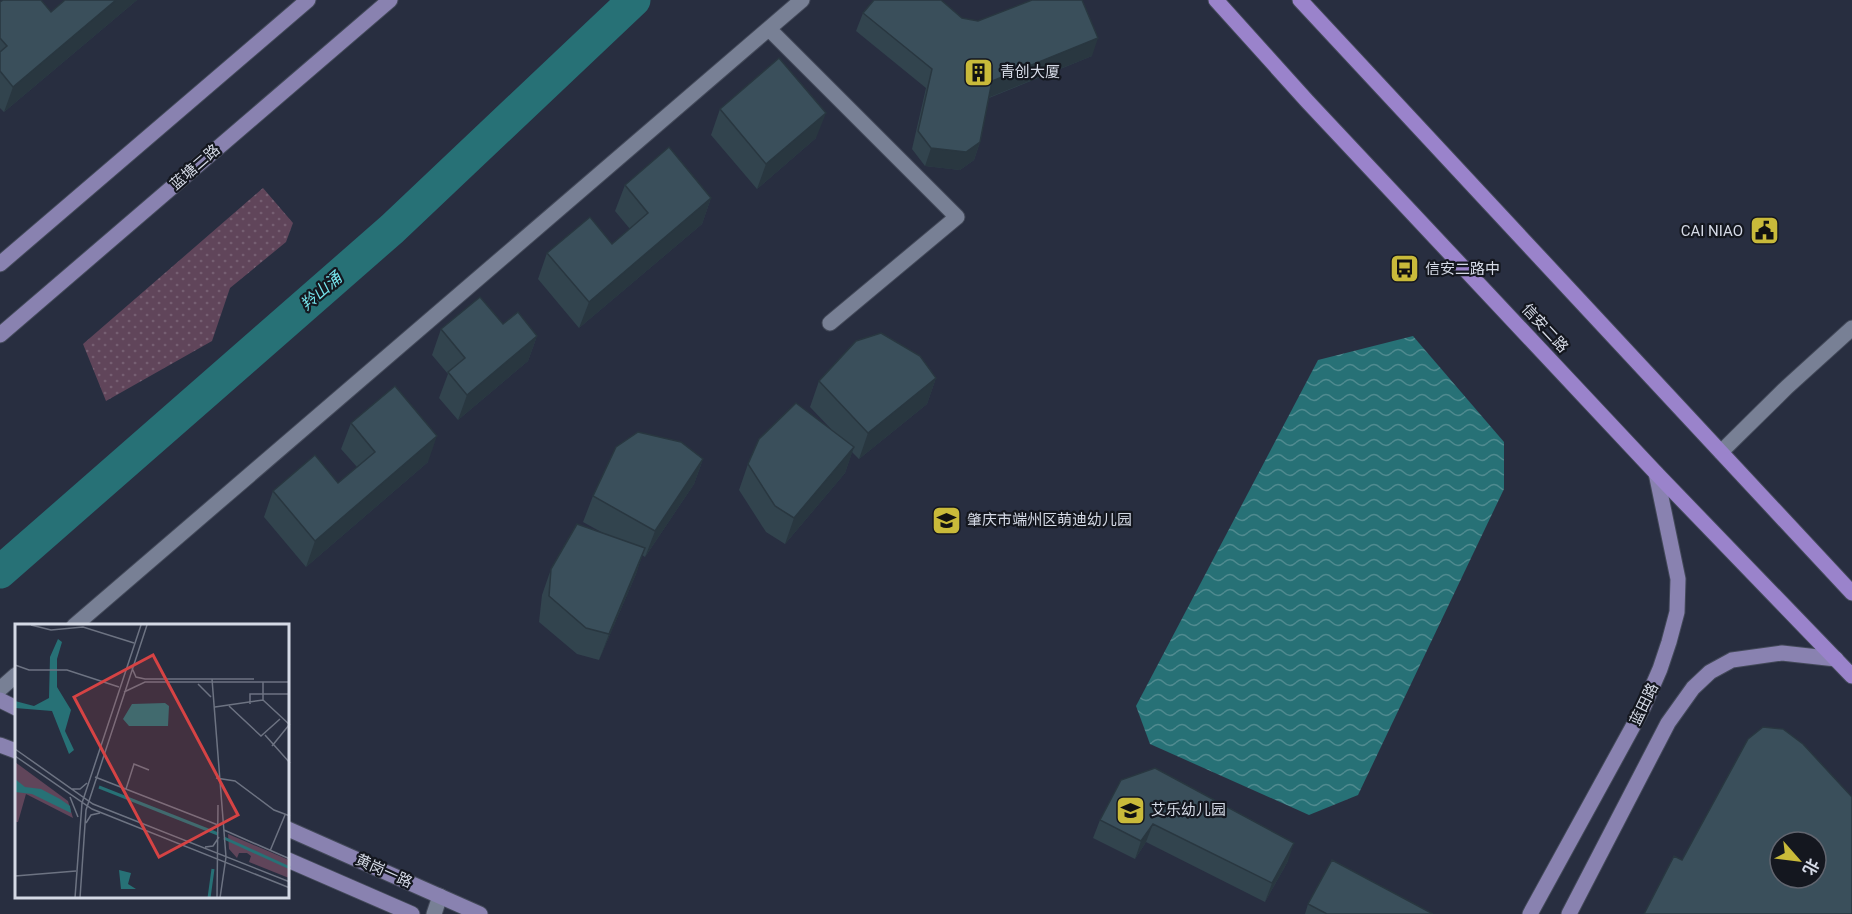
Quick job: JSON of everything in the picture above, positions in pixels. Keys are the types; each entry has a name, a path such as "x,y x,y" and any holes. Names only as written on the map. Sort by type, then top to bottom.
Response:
{"main road":[{"path":"0,264 308,0"},
{"name":"蓝塘二路","path":"0,335 390,0"},
{"name":"信安二路","path":"1216,0 1307,101 1656,473 1852,676"},
{"path":"1300,0 1852,592"},
{"name":"蓝田路","path":"1530,914 1643,708 1660,669 1672,632 1677,612 1678,579 1656,473"},
{"name":"蓝田路","path":"1569,914 1668,723 1693,688 1710,672 1732,660 1782,653 1836,659"},
{"path":"0,700 15,708"},
{"path":"0,745 15,752"},
{"name":"黄岗一路","path":"290,830 480,914"},
{"name":"黄岗一路","path":"290,861 412,914"}],"street":[{"path":"76,624 802,0"},
{"path":"769,29 957,217 830,323"},
{"path":"1721,452 1787,387 1852,328"},
{"path":"0,689 15,676"},
{"path":"434,914 440,896"}],"shaded area":[{"path":"263,188 293,223 286,242 230,288 212,341 106,401 83,344"}],"water":[{"path":"1413,336 1504,442 1504,489 1358,795 1309,815 1150,744 1136,706 1318,360"}],"building":[{"path":"3,0 41,0 51,12 65,0 116,0 13,87 0,71 0,52 7,46 0,38 0,2"},
{"name":"青创大厦","path":"874,0 941,0 962,18 978,21 1032,0 1082,0 1098,38 992,81 980,142 966,152 931,148 918,131 932,69 863,13"},
{"path":"779,58 826,113 766,164 720,109"},
{"path":"669,147 711,198 589,302 547,253 590,217 612,244 648,213 625,185"},
{"path":"480,297 503,324 518,312 537,336 467,395 448,372 465,358 441,329"},
{"path":"881,333 920,356 936,378 868,433 819,381 856,341"},
{"path":"395,386 437,436 315,541 273,491 315,455 338,483 375,452 351,423"},
{"path":"796,403 854,447 794,518 775,506 748,464 759,439"},
{"path":"638,432 681,442 703,459 655,531 593,496 616,447"},
{"path":"577,524 645,548 609,634 586,628 549,596 551,569"},
{"path":"1763,727 1783,729 1803,744 1852,797 1852,914 1644,914 1674,856 1682,860 1748,739"},
{"path":"1155,768 1294,843 1272,883 1153,824 1141,841 1100,820 1121,780"},
{"path":"1332,860 1433,914 1327,914 1308,904"}],"waterway":[{"name":"羚山涌","path":"0,572 392,229 634,0"}],"place":[{"name":"青创大厦","path":"979,72"},
{"name":"CAI NIAO","path":"1764,231"},
{"name":"信安二路中","path":"1404,269"},
{"name":"肇庆市端州区萌迪幼儿园","path":"946,520"},
{"name":"艾乐幼儿园","path":"1130,810"}]}
